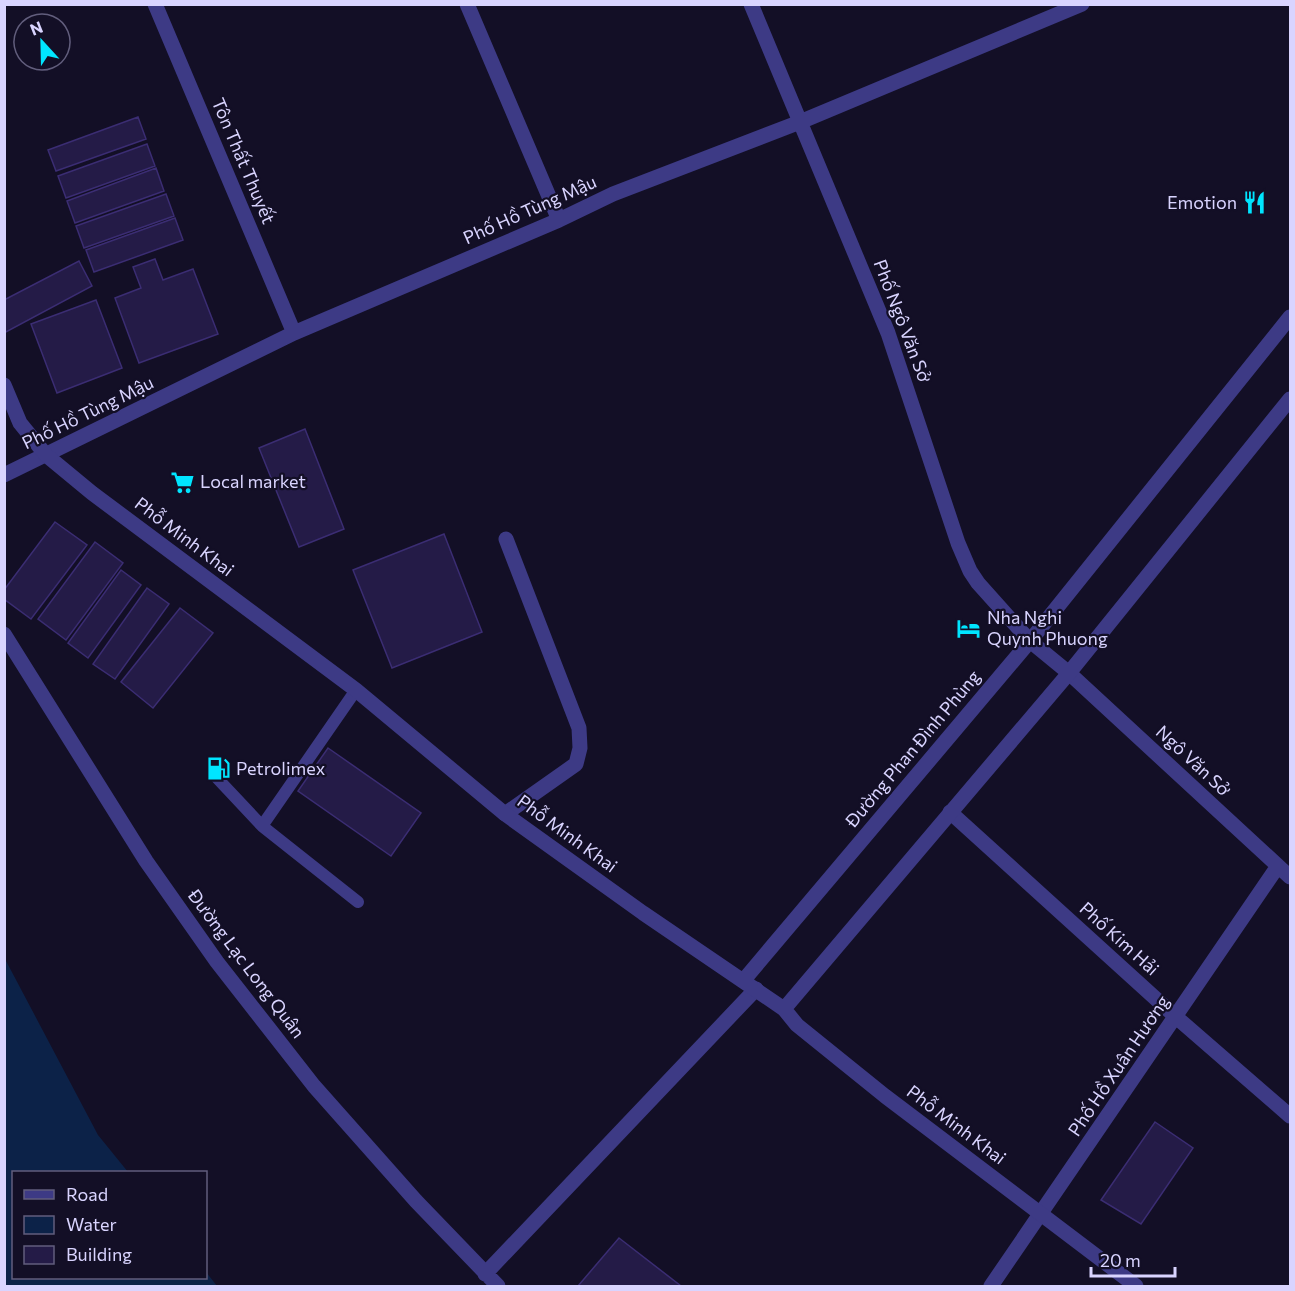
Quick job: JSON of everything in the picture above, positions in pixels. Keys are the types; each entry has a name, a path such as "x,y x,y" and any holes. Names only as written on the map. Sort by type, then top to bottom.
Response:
{"street":[{"name":"Tôn Thất Thuyết","path":"155,4 294,333"},
{"path":"467,4 559,220"},
{"name":"Phố Ngô Văn Sở","path":"751,4 888,333 958,543 970,571 1030,641 1068,673"},
{"name":"Phố Hồ Tùng Mậu","path":"4,475 294,333 559,220 613,194 800,122 1082,4"},
{"name":"Đường Phan Đình Phùng","path":"485,1274 750,985 1290,317"},
{"name":"Phỗ Minh Khai","path":"4,386 20,423 45,455 92,493 356,690 506,814 643,913 784,1009 797,1025 885,1096 1136,1287"},
{"path":"784,1009 1068,673 1290,399"},
{"path":"506,539 579,728 580,748 576,764 506,814"},
{"name":"Đường Lạc Long Quân","path":"4,634 146,861 217,962 314,1086 416,1201 498,1287"},
{"name":"Ngô Văn Sở","path":"1068,673 1290,877"},
{"name":"Phố Kim Hải","path":"950,812 1176,1017 1290,1116"},
{"name":"Phố Hồ Xuân Hương","path":"990,1287 1278,866"}],"lane":[{"path":"262,826 356,690"},
{"path":"217,778 262,826 358,902"}],"water":[{"path":"5,959 98,1135 127,1171 12,1171 12,1279 207,1279 207,1273 217,1286 5,1286"}],"building":[{"path":"138,117 146,139 56,171 48,150"},
{"path":"147,144 155,166 66,198 58,176"},
{"path":"156,168 164,191 75,223 67,201"},
{"path":"166,194 174,216 84,248 76,226"},
{"path":"175,218 183,240 94,272 86,250"},
{"path":"155,259 163,280 193,269 218,334 139,363 115,298 141,288 133,267"},
{"path":"79,261 92,286 4,333 4,300"},
{"path":"96,300 122,368 57,393 31,324"},
{"path":"305,429 344,529 299,547 259,448"},
{"path":"55,522 87,545 31,619 4,599 4,590"},
{"path":"444,534 482,632 392,668 353,570"},
{"path":"95,542 123,563 66,640 38,619"},
{"path":"121,570 141,585 88,658 68,643"},
{"path":"147,588 169,604 115,679 93,664"},
{"path":"180,608 213,633 153,708 121,682"},
{"path":"328,748 421,813 391,856 298,791"},
{"path":"1155,1122 1193,1148 1141,1224 1101,1200"},
{"path":"619,1238 681,1286 578,1286"}],"place":[{"name":"Emotion","path":"1255,203"},
{"name":"Local market","path":"182,482"},
{"name":"Nha Nghi Quynh Phuong","path":"969,628"},
{"name":"Petrolimex","path":"218,769"}]}
